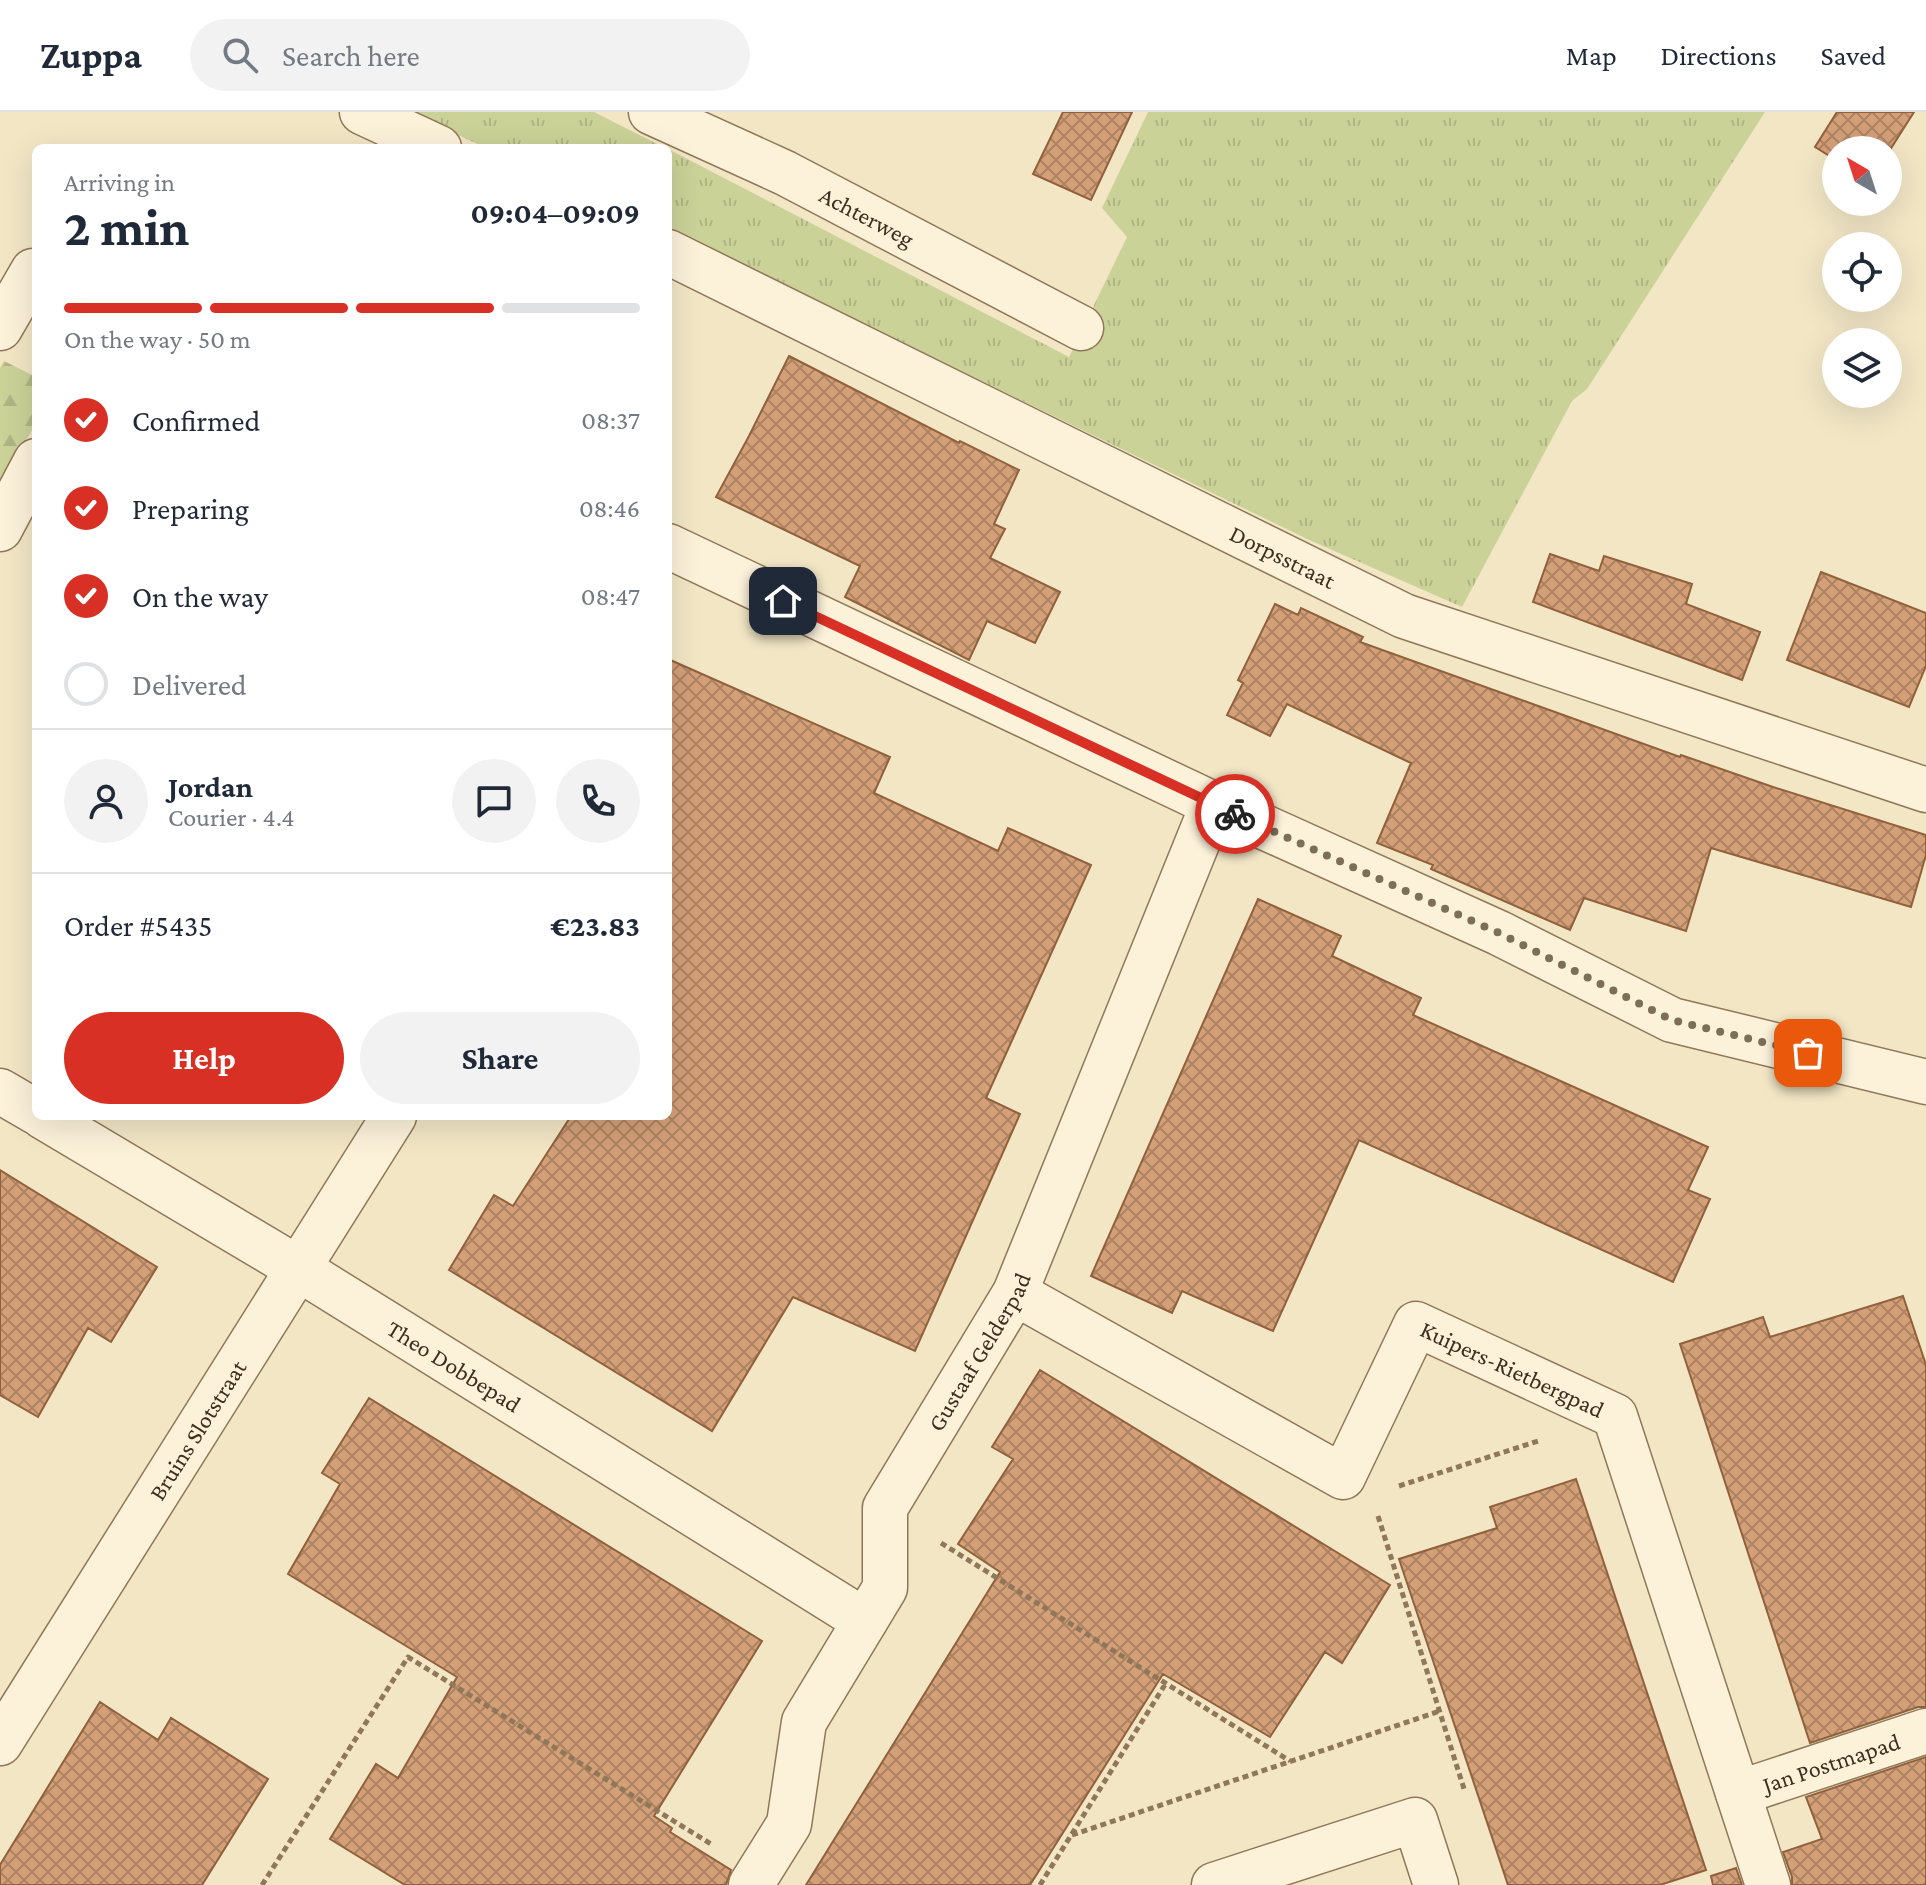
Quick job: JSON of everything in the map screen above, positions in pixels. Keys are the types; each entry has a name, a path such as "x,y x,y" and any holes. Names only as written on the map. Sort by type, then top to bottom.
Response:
{"street":[{"path":"362,112 430,144"},
{"name":"Achterweg","path":"651,112 785,173 1081,328"},
{"name":"Dorpsstraat","path":"672,254 1404,616 1926,790"},
{"path":"0,328 32,273"},
{"path":"0,529 32,469"},
{"path":"672,548 1213,804 1499,933 1672,1020 1926,1082"},
{"name":"Gustaaf Gelderpad","path":"885,1508 1015,1293 1213,804"},
{"path":"0,1091 32,1110"},
{"name":"Theo Dobbepad","path":"49,1120 299,1269 865,1621"},
{"name":"Bruins Slotstraat","path":"0,1743 392,1120"},
{"path":"1015,1293 1358,1486"},
{"name":"Kuipers-Rietbergpad","path":"1358,1486 1416,1324 1615,1416 1768,1885"},
{"path":"754,1879 789,1824 804,1722 885,1588 885,1508"},
{"name":"Jan Postmapad","path":"1738,1793 1926,1731"},
{"path":"1214,1885 1415,1820 1436,1885"}],"path":[{"path":"1467,1798 1440,1711 1358,1486 1615,1416"},
{"path":"885,1508 1290,1761"},
{"path":"262,1885 408,1657 754,1879"},
{"path":"1040,1885 1166,1683"},
{"path":"1072,1835 1440,1711"}],"green space":[{"path":"409,112 594,112 657,144 477,144"},
{"path":"1148,112 1765,112 1587,389 1572,401 1462,607 1307,539 672,235 672,151 1069,357 1127,237 1102,208"},
{"path":"4,361 32,375 32,430 0,482 0,368"}],"building":[{"path":"1063,112 1132,112 1091,200 1033,174"},
{"path":"1837,112 1914,112 1899,136 1822,136 1822,151 1815,147"},
{"path":"789,356 959,443 1019,470 994,524 1005,529 990,558 1060,592 1035,643 987,621 969,660 845,597 860,566 716,497"},
{"path":"1550,554 1599,571 1604,556 1692,584 1686,604 1760,632 1742,680 1533,602"},
{"path":"1821,572 1926,613 1926,666 1909,707 1787,660"},
{"path":"1275,604 1298,615 1301,608 1363,637 1360,642 1680,757 1926,835 1926,855 1911,907 1711,848 1686,931 1584,898 1570,930 1431,869 1433,865 1377,843 1411,763 1287,704 1270,736 1227,715 1243,683 1238,680"},
{"path":"672,661 890,757 874,793 998,851 1008,828 1091,865 986,1098 1020,1114 915,1351 793,1297 712,1431 449,1270 494,1195 513,1206 568,1120 672,1120"},
{"path":"1258,899 1341,936 1332,956 1421,998 1413,1015 1708,1147 1688,1190 1710,1199 1673,1282 1359,1140 1273,1331 1182,1291 1172,1313 1091,1276"},
{"path":"0,1170 157,1267 111,1342 88,1328 38,1417 0,1395"},
{"path":"1903,1296 1926,1365 1926,1707 1810,1743 1680,1344 1763,1317 1770,1337"},
{"path":"1040,1370 1390,1585 1342,1663 1325,1652 1270,1737 1163,1674 1030,1885 806,1885 1000,1572 958,1544 1013,1459 992,1447"},
{"path":"369,1398 762,1641 654,1816 672,1828 670,1832 731,1870 726,1885 405,1885 330,1839 376,1764 398,1778 457,1677 288,1574 340,1484 322,1473"},
{"path":"1576,1479 1706,1870 1660,1885 1508,1885 1399,1559 1497,1528 1490,1507"},
{"path":"100,1702 158,1740 171,1718 268,1779 202,1885 0,1885 0,1865"},
{"path":"1926,1757 1926,1885 1792,1885 1783,1852 1822,1839 1806,1797"},
{"path":"1736,1868 1742,1885 1713,1885 1711,1876"}],"way so far":[{"path":"1235,814 1499,933 1672,1020 1808,1053"}],"route":[{"path":"783,601 1235,814"}]}
